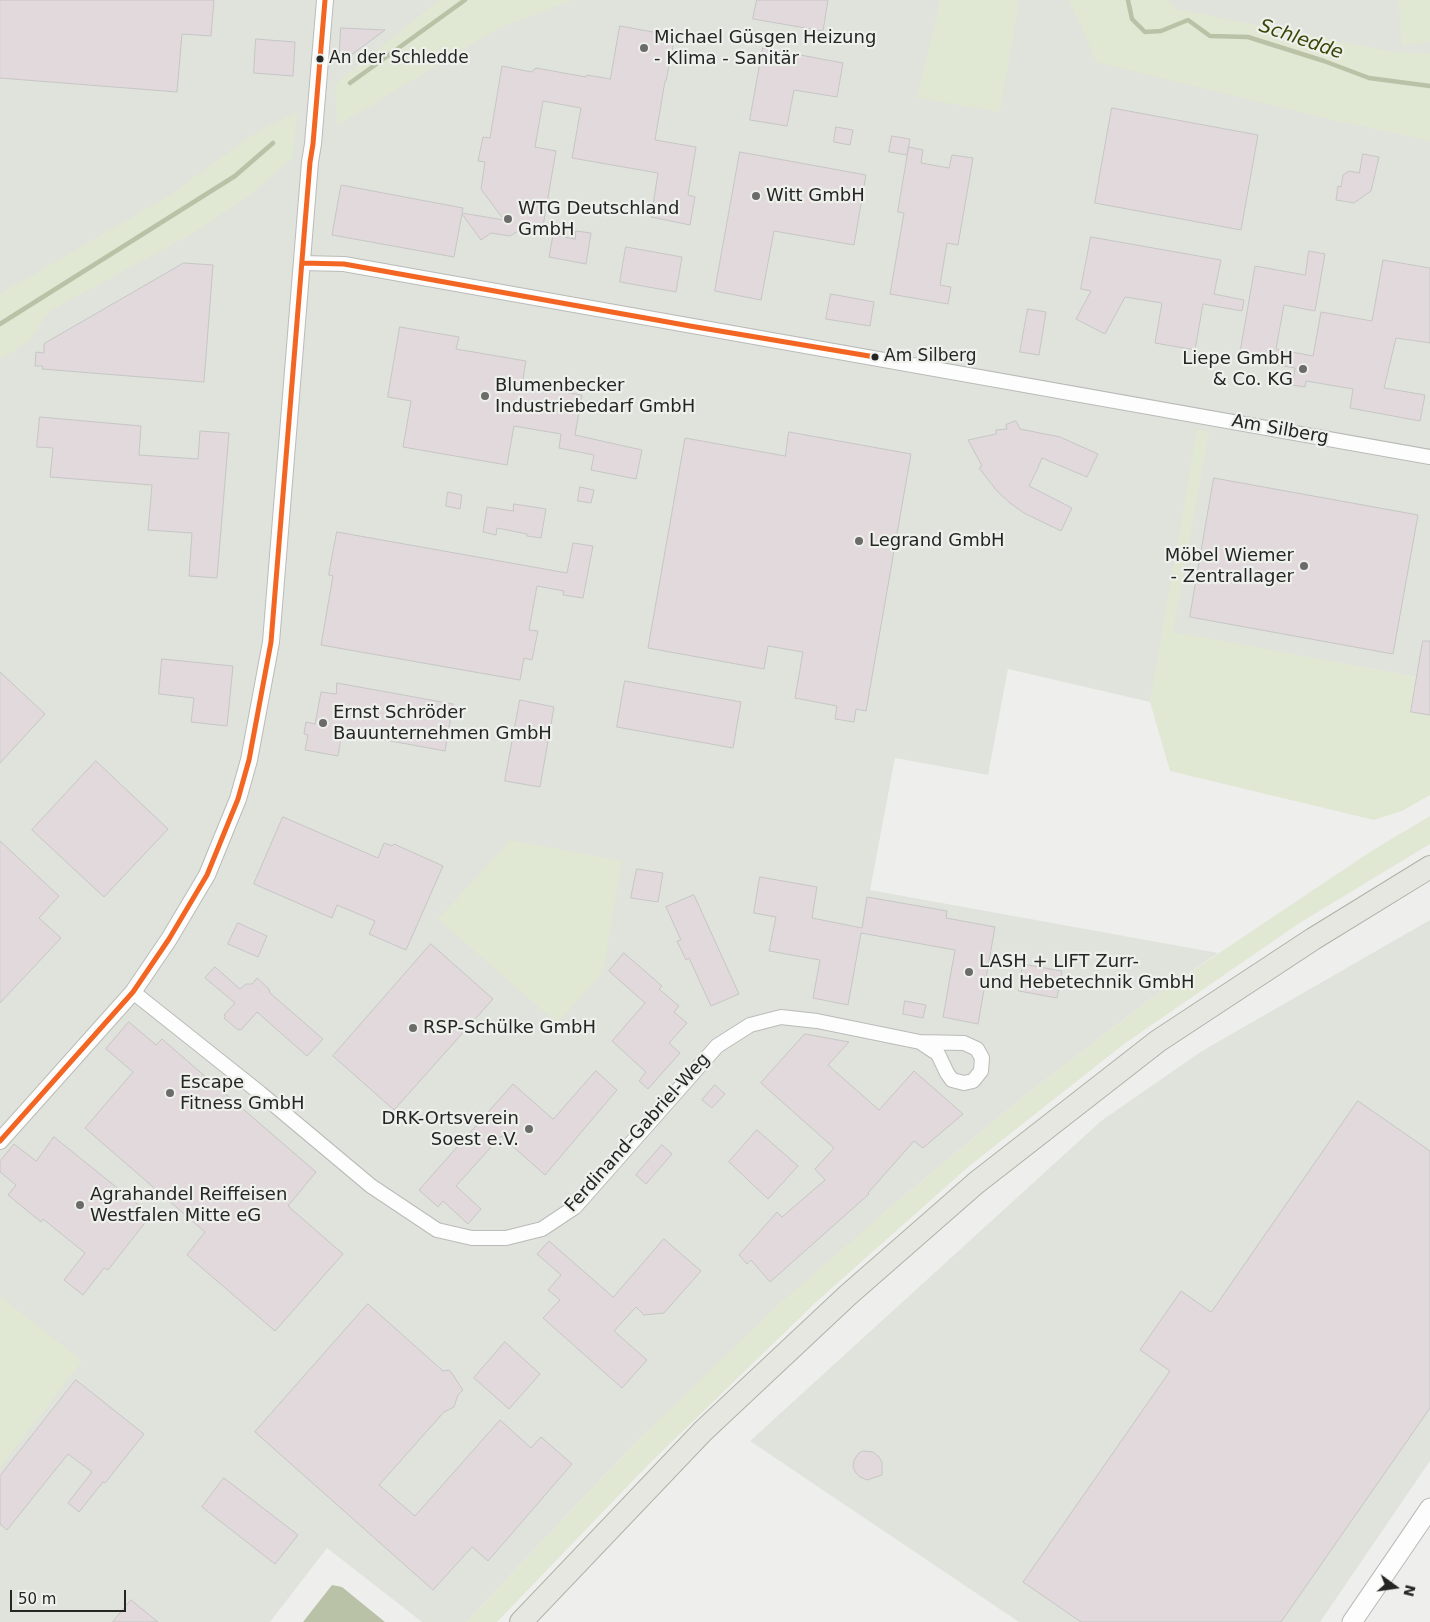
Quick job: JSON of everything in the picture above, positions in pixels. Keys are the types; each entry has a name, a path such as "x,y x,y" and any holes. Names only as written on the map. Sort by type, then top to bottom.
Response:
{"highway":[{"path":"521,1622 703,1431 848,1295 976,1183 1158,1040 1314,939 1430,867"}],"main road":[{"path":"1352,1622 1430,1508"}],"street":[{"path":"0,1141 133,992 169,939 207,876 238,799 250,760 270,642 325,0"},
{"name":"Am Silberg","path":"302,263 344,264 1430,457"},
{"name":"Ferdinand-Gabriel-Weg","path":"133,992 260,1093 371,1186 437,1230 472,1238 506,1238 542,1229 575,1207 716,1046 750,1025 781,1017 817,1021 920,1042"}],"shaded area":[{"path":"0,0 1430,0 1430,715 1411,712 1417,677 1173,633 1150,702 1008,669 988,775 895,758 870,890 1218,953 1149,1000 1022,1098 887,1210 638,1440 466,1622 422,1622 327,1548 270,1622 0,1622"},
{"path":"439,0 573,0 499,28 337,126 335,84"},
{"path":"940,0 1019,0 1000,112 917,98"},
{"path":"1069,0 1168,0 1175,9 1394,52 1430,53 1430,141 1324,118 1097,62"},
{"path":"1398,0 1430,0 1430,42 1402,45"},
{"path":"297,112 293,157 252,194 195,232 50,311 28,342 0,359 0,294 170,195 249,137"},
{"path":"1197,429 1209,432 1173,632 1417,677 1411,712 1430,715 1430,795 1402,811 1374,820 1170,771 1150,702"},
{"path":"1430,816 1430,844 1298,924 1124,1044 968,1167 815,1303 647,1466 497,1622 466,1622 638,1440 780,1303 887,1210 1022,1098 1149,1000 1373,850"},
{"path":"510,840 622,861 603,973 557,1023 438,919"},
{"path":"1430,920 1430,1461 1320,1622 1019,1622 750,1441 1101,1121 1202,1051"},
{"path":"0,1296 82,1361 0,1468"},
{"path":"332,1585 342,1587 385,1622 303,1622"}],"building":[{"path":"0,0 214,0 211,36 182,34 177,92 0,78"},
{"path":"757,0 828,0 823,31 753,19"},
{"path":"620,26 675,36 655,140 696,147 688,195 695,197 690,225 651,217 658,173 572,158 581,108 543,101 535,147 556,151 542,232 522,229 510,236 491,233 481,240 462,214 454,257 332,235 341,185 463,208 462,213 504,220 481,189 485,162 478,161 483,137 490,138 502,66 531,72 536,68 586,77 587,75 610,79"},
{"path":"341,28 385,30 339,64"},
{"path":"256,39 295,42 293,76 254,73"},
{"path":"763,48 843,63 837,97 794,90 787,126 750,120"},
{"path":"1112,108 1258,135 1241,230 1095,203"},
{"path":"836,127 853,130 850,145 834,142"},
{"path":"892,136 910,139 907,155 889,152"},
{"path":"909,147 923,150 921,163 949,168 952,155 973,158 958,245 947,243 940,285 951,287 948,304 890,294 904,213 898,212"},
{"path":"740,152 866,175 854,245 774,231 761,300 715,291"},
{"path":"1363,154 1379,157 1371,191 1354,203 1336,200 1338,186 1341,187 1343,175 1349,171 1359,173"},
{"path":"576,231 591,233 586,264 549,257 553,235 575,239"},
{"path":"1091,237 1221,260 1214,294 1244,300 1242,311 1203,304 1195,350 1155,343 1162,303 1125,297 1105,334 1076,319 1091,291 1081,289"},
{"path":"626,247 682,257 676,292 620,282"},
{"path":"1309,251 1325,254 1315,311 1284,305 1276,349 1313,356 1321,312 1372,321 1383,260 1430,268 1430,343 1396,338 1384,388 1425,395 1420,421 1350,408 1353,389 1306,381 1305,387 1292,385 1295,368 1239,358 1255,266 1305,275"},
{"path":"184,263 213,265 204,382 42,369 43,366 35,366 36,352 44,353 44,344"},
{"path":"831,294 874,302 870,326 826,319"},
{"path":"1028,309 1046,312 1039,355 1020,352"},
{"name":"Blumenbecker Industriebedarf GmbH","path":"400,327 459,337 456,349 526,361 522,385 582,395 575,435 642,450 636,479 591,470 594,455 559,448 561,434 514,426 507,465 403,447 411,401 388,397"},
{"path":"40,417 141,426 139,455 198,459 200,431 229,433 217,578 189,576 192,533 148,530 152,485 50,477 53,448 37,447"},
{"path":"1016,421 1020,429 1060,437 1098,454 1087,477 1042,458 1029,486 1072,508 1061,531 1024,513 1010,503 997,491 979,468 982,466 968,440 996,434 996,430 1007,429 1006,425"},
{"path":"789,432 911,454 866,711 856,709 854,722 835,719 837,706 795,698 803,652 768,646 764,669 648,648 685,438 785,456"},
{"name":"Möbel Wiemer - Zentrallager","path":"1214,478 1418,515 1393,654 1190,617"},
{"path":"580,487 594,490 591,503 578,501"},
{"path":"448,492 462,495 460,509 446,506"},
{"path":"514,504 546,509 541,538 497,528 496,535 483,532 487,507 513,511"},
{"path":"337,532 567,573 573,543 593,546 583,598 563,595 564,591 537,586 529,630 538,631 532,660 524,658 520,680 321,645 333,576 329,575"},
{"path":"1423,641 1430,641 1430,715 1411,712"},
{"path":"162,659 233,666 227,726 191,722 194,698 159,694"},
{"path":"0,672 45,714 0,763"},
{"path":"625,681 741,702 733,748 617,727"},
{"path":"337,683 453,704 445,751 342,732 338,756 305,750 308,735 304,734 306,722 315,724 321,692 336,694"},
{"path":"520,700 554,707 540,787 505,781"},
{"path":"96,761 168,829 104,897 32,830"},
{"path":"283,817 378,858 384,843 392,846 394,844 443,866 406,950 369,934 375,921 337,905 332,918 254,884"},
{"path":"0,841 59,896 39,918 61,938 0,1003"},
{"path":"637,869 663,873 658,902 631,898"},
{"path":"760,877 817,887 812,918 862,928 867,897 947,911 946,918 995,927 978,1024 943,1017 955,950 861,933 848,1005 813,998 820,960 769,951 776,917 754,913"},
{"path":"694,895 739,994 711,1006 689,958 686,960 677,941 681,940 666,907"},
{"path":"238,923 267,936 258,957 228,944"},
{"name":"RSP-Schülke GmbH","path":"431,944 493,999 394,1110 333,1056"},
{"path":"624,953 662,986 659,989 679,1006 674,1012 687,1023 669,1043 680,1053 648,1089 639,1081 646,1072 612,1041 645,1003 609,971"},
{"path":"1023,964 1062,971 1057,998 1019,991"},
{"path":"215,967 240,989 246,984 252,984 257,978 269,989 270,993 323,1039 307,1056 257,1012 241,1030 238,1030 224,1018 226,1016 224,1015 235,1003 205,978"},
{"path":"905,1001 926,1005 923,1018 903,1014"},
{"path":"129,1022 156,1045 162,1039 316,1172 288,1206 343,1254 275,1331 187,1255 205,1232 85,1128 133,1072 106,1049"},
{"path":"805,1034 849,1042 828,1065 879,1110 914,1071 963,1114 923,1148 914,1141 869,1194 770,1282 751,1260 747,1264 739,1255 777,1212 782,1217 825,1180 815,1169 834,1148 761,1083"},
{"path":"596,1071 617,1090 545,1175 501,1136 456,1186 481,1209 468,1224 443,1201 438,1207 419,1190 513,1084 553,1119"},
{"path":"715,1085 725,1094 712,1108 702,1100"},
{"path":"1358,1101 1430,1151 1430,1408 1281,1622 1081,1622 1023,1582 1170,1371 1140,1350 1181,1291 1211,1312"},
{"path":"757,1130 798,1166 768,1199 729,1162"},
{"name":"Agrahandel Reiffeisen Westfalen Mitte eG","path":"54,1137 151,1215 108,1270 104,1268 83,1295 64,1280 85,1253 43,1219 41,1222 8,1195 16,1185 0,1172 0,1161 14,1144 36,1161"},
{"path":"662,1145 672,1154 646,1184 636,1175"},
{"path":"664,1239 701,1271 664,1313 644,1315 636,1307 614,1331 647,1360 622,1388 543,1318 560,1300 548,1290 561,1275 537,1254 549,1241 613,1297"},
{"path":"368,1304 443,1371 449,1370 463,1390 458,1395 454,1407 444,1412 379,1485 415,1516 500,1420 531,1448 541,1437 572,1464 488,1561 472,1547 433,1590 255,1432"},
{"path":"505,1342 540,1374 509,1409 474,1378"},
{"path":"76,1380 144,1434 79,1512 68,1503 92,1472 68,1454 7,1530 0,1524 0,1476"},
{"path":"863,1451 873,1452 879,1457 882,1462 882,1475 867,1480 856,1473 853,1467 854,1460"},
{"path":"224,1478 298,1535 275,1564 202,1507"},
{"path":"131,1600 158,1622 113,1622"}],"waterway":[{"path":"350,83 465,0"},
{"name":"Schledde","path":"1128,0 1132,19 1145,32 1161,31 1188,20 1210,36 1248,37 1324,61 1369,78 1430,86"},
{"path":"0,324 235,176 273,143"}],"transit line":[{"path":"0,1141 133,992 169,939 207,875 238,799 249,760 271,642 325,0"},
{"path":"302,263 344,264 875,357"}],"place":[{"name":"Michael Güsgen Heizung - Klima - Sanitär","path":"644,48"},
{"name":"An der Schledde","path":"320,59"},
{"name":"Witt GmbH","path":"756,196"},
{"name":"WTG Deutschland GmbH","path":"508,219"},
{"name":"Am Silberg","path":"875,357"},
{"name":"Liepe GmbH & Co. KG","path":"1303,369"},
{"name":"Blumenbecker Industriebedarf GmbH","path":"485,396"},
{"name":"Legrand GmbH","path":"859,541"},
{"name":"Möbel Wiemer - Zentrallager","path":"1304,566"},
{"name":"Ernst Schröder Bauunternehmen GmbH","path":"323,723"},
{"name":"LASH + LIFT Zurr- und Hebetechnik GmbH","path":"969,972"},
{"name":"RSP-Schülke GmbH","path":"413,1028"},
{"name":"Escape Fitness GmbH","path":"170,1093"},
{"name":"DRK-Ortsverein Soest e.V.","path":"529,1129"},
{"name":"Agrahandel Reiffeisen Westfalen Mitte eG","path":"80,1205"}]}
